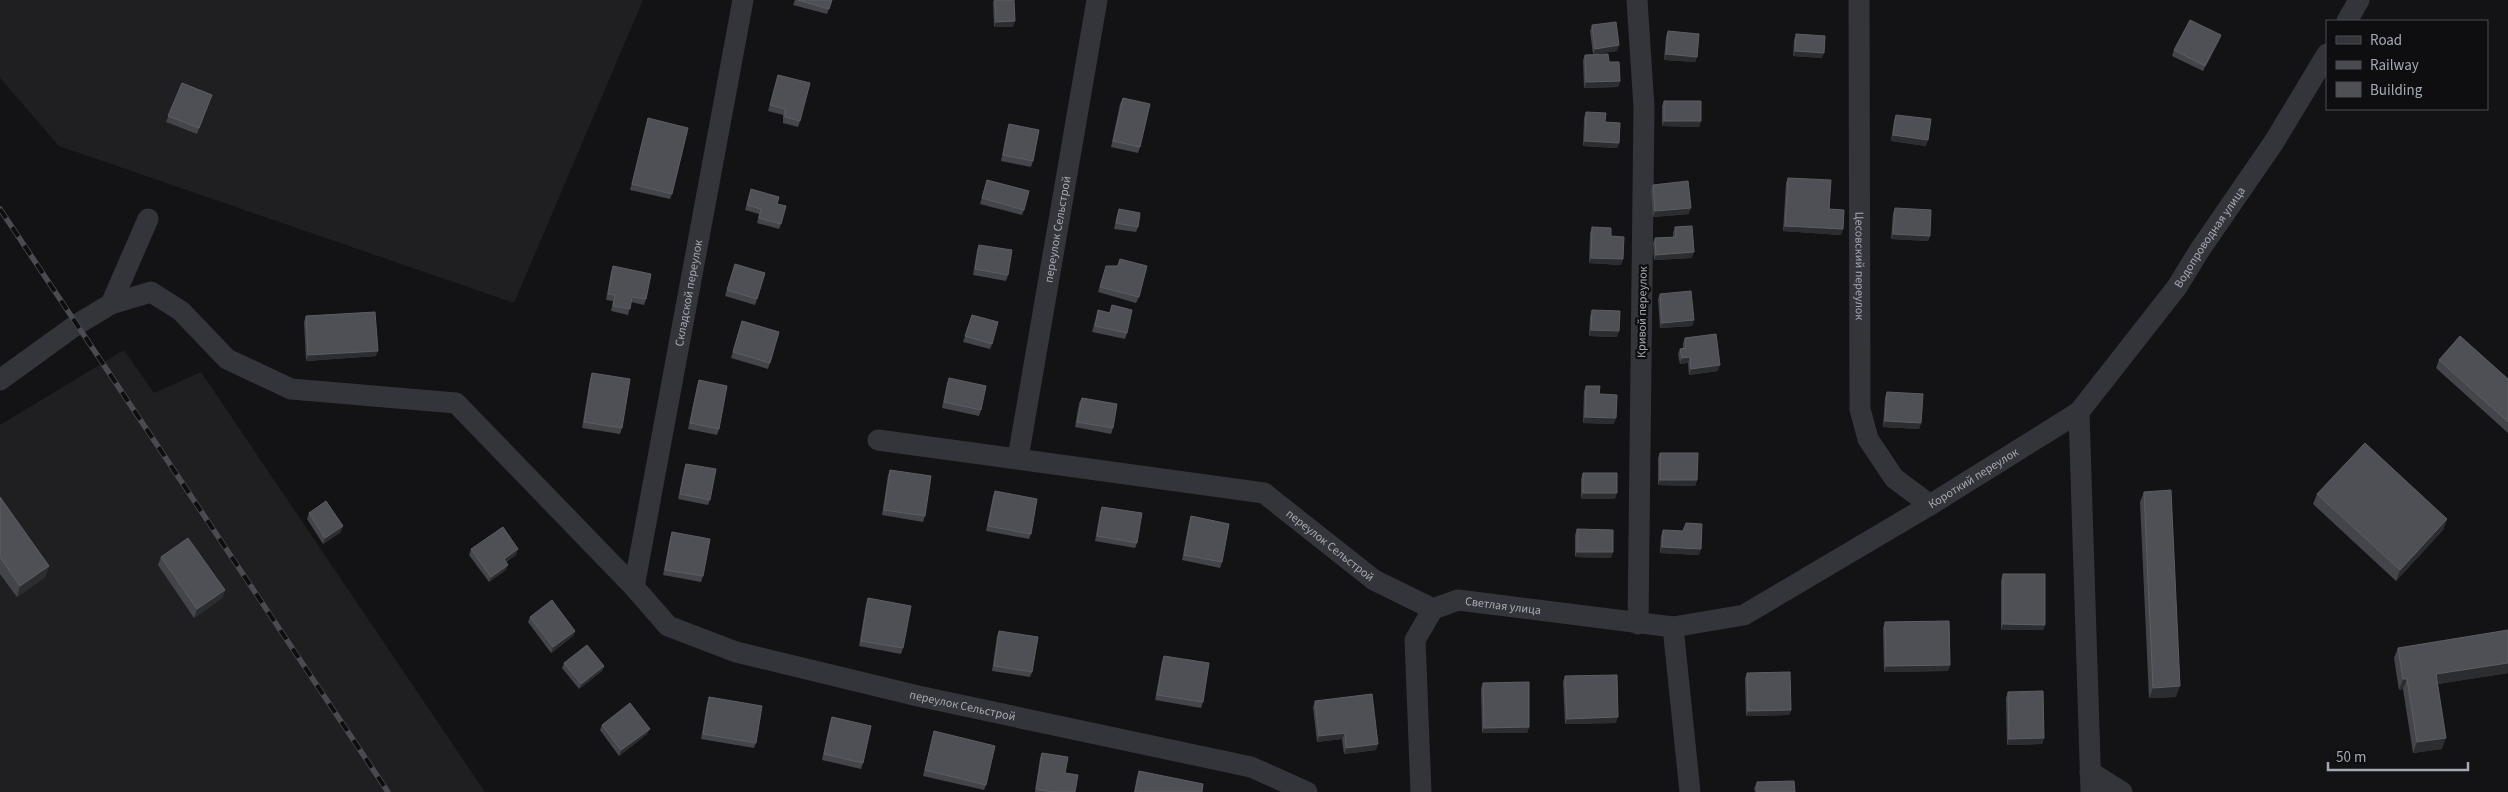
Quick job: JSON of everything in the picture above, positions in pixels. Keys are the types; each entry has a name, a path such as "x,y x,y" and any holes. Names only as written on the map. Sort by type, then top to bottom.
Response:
{"street":[{"name":"Складской переулок","path":"634,587 743,0"},
{"name":"переулок Сельстрой","path":"1018,458 1097,0"},
{"name":"Кривой переулок","path":"1637,0 1644,107 1638,624"},
{"name":"Цесовский переулок","path":"1859,0 1860,409 1868,439 1894,478 1930,504"},
{"path":"2347,20 2359,0"},
{"name":"Водопроводная улица","path":"2079,412 2177,287 2199,250 2274,142 2326,56"},
{"path":"111,304 148,219"},
{"name":"переулок Сельстрой","path":"0,380 76,325 111,304 151,292 181,311 227,359 291,389 456,403 634,587 668,626 736,652 918,696 1252,767 1307,792"},
{"name":"Короткий переулок","path":"1673,627 1744,615 2079,412"},
{"path":"2079,412 2091,782 2122,792"},
{"name":"переулок Сельстрой","path":"878,440 1264,493 1374,580 1433,609"},
{"name":"Светлая улица","path":"1433,609 1458,600 1673,627"},
{"path":"1421,792 1414,640 1433,609"},
{"path":"1673,627 1690,792"}],"shaded area":[{"path":"0,0 643,0 514,303 59,146 0,78"},
{"path":"124,350 154,393 201,372 485,792 0,792 0,425"}],"building":[{"path":"798,0 832,0 829,9"},
{"path":"995,0 1014,0 1015,21 996,22"},
{"path":"2190,20 2221,35 2205,66 2174,50"},
{"path":"1616,22 1619,45 1595,49 1592,25"},
{"path":"1668,31 1699,34 1697,57 1666,54"},
{"path":"1796,34 1825,36 1824,53 1795,51"},
{"path":"1608,54 1609,62 1619,62 1620,81 1586,82 1585,55"},
{"path":"778,75 810,83 800,121 785,117 785,109 770,105"},
{"path":"182,83 212,95 199,128 168,116"},
{"path":"1123,98 1150,104 1140,147 1113,141"},
{"path":"1664,101 1701,101 1701,121 1664,121"},
{"path":"1586,112 1606,113 1605,122 1620,123 1619,143 1585,141"},
{"path":"1896,115 1931,119 1928,140 1893,135"},
{"path":"648,118 688,128 672,194 632,184"},
{"path":"1009,124 1039,130 1033,161 1003,155"},
{"path":"1788,178 1831,180 1829,209 1844,210 1843,229 1785,226"},
{"path":"987,180 1029,191 1024,210 982,198"},
{"path":"1688,181 1691,208 1655,211 1653,185"},
{"path":"751,189 779,197 777,204 786,206 781,224 759,218 761,209 747,205"},
{"path":"1895,208 1931,210 1930,236 1893,234"},
{"path":"1119,209 1140,213 1138,227 1116,223"},
{"path":"1692,226 1694,252 1656,255 1655,238 1676,237 1675,227"},
{"path":"1592,227 1611,228 1611,236 1624,237 1623,259 1591,258"},
{"path":"979,245 1012,250 1008,275 975,269"},
{"path":"1120,259 1147,266 1139,297 1100,287 1106,266 1118,266"},
{"path":"735,264 765,273 757,299 727,290"},
{"path":"613,266 651,274 646,299 632,297 630,309 613,306 615,295 608,294"},
{"path":"1691,291 1694,320 1662,323 1660,294"},
{"path":"1112,305 1132,310 1127,333 1095,326 1098,310 1110,313"},
{"path":"1592,310 1620,311 1619,331 1591,330"},
{"path":"375,312 378,351 308,355 306,316"},
{"path":"972,315 998,322 992,344 965,336"},
{"path":"742,321 779,332 770,363 733,352"},
{"path":"1716,334 1720,365 1691,369 1690,357 1682,358 1680,349 1686,348 1685,338"},
{"path":"2460,336 2508,379 2508,422 2439,360"},
{"path":"592,373 630,379 622,428 584,422"},
{"path":"949,378 986,386 981,410 944,402"},
{"path":"699,380 727,386 719,429 690,423"},
{"path":"1586,386 1600,386 1599,394 1617,395 1616,418 1585,417"},
{"path":"1887,392 1923,394 1921,423 1885,421"},
{"path":"1082,398 1117,404 1113,428 1077,422"},
{"path":"2365,443 2447,519 2400,570 2317,494"},
{"path":"1660,453 1698,453 1697,480 1660,480"},
{"path":"686,464 716,469 710,500 680,494"},
{"path":"890,470 931,476 925,516 884,510"},
{"path":"1583,473 1617,473 1617,493 1583,493"},
{"path":"2171,490 2180,686 2153,688 2144,492"},
{"path":"995,491 1037,499 1031,534 988,526"},
{"path":"0,497 49,566 20,586 0,557"},
{"path":"326,501 343,526 325,538 309,513"},
{"path":"1102,507 1142,513 1137,543 1097,536"},
{"path":"1191,516 1229,524 1222,562 1184,555"},
{"path":"1686,523 1702,524 1701,549 1662,547 1663,530 1683,531"},
{"path":"503,527 518,549 504,559 508,565 491,577 471,549"},
{"path":"1577,529 1613,530 1613,552 1577,552"},
{"path":"672,532 710,539 703,576 665,570"},
{"path":"188,538 225,590 197,609 161,557"},
{"path":"2003,574 2045,574 2045,625 2003,624"},
{"path":"868,598 911,606 903,648 861,641"},
{"path":"552,600 575,631 553,647 530,617"},
{"path":"1949,621 1950,665 1886,666 1885,622"},
{"path":"2508,630 2508,663 2436,674 2446,738 2417,742 2407,679 2403,679 2398,648"},
{"path":"999,631 1038,637 1032,672 994,666"},
{"path":"587,645 604,666 581,684 564,663"},
{"path":"1164,656 1209,663 1203,702 1157,695"},
{"path":"1790,672 1791,710 1748,711 1747,673"},
{"path":"1617,675 1618,717 1567,719 1565,676"},
{"path":"1529,682 1529,727 1484,728 1483,683"},
{"path":"2043,691 2044,738 2009,739 2008,692"},
{"path":"1372,694 1378,744 1346,748 1345,733 1319,736 1315,701"},
{"path":"709,697 762,706 756,743 703,734"},
{"path":"630,703 650,729 621,750 602,725"},
{"path":"832,717 871,726 863,763 824,754"},
{"path":"934,731 995,746 986,785 925,770"},
{"path":"1042,753 1068,757 1065,773 1078,775 1075,792 1052,792 1036,789"},
{"path":"1139,771 1203,784 1202,792 1135,792"},
{"path":"1794,781 1795,792 1757,792 1757,782"}],"railway":[{"path":"0,209 388,792"}]}
